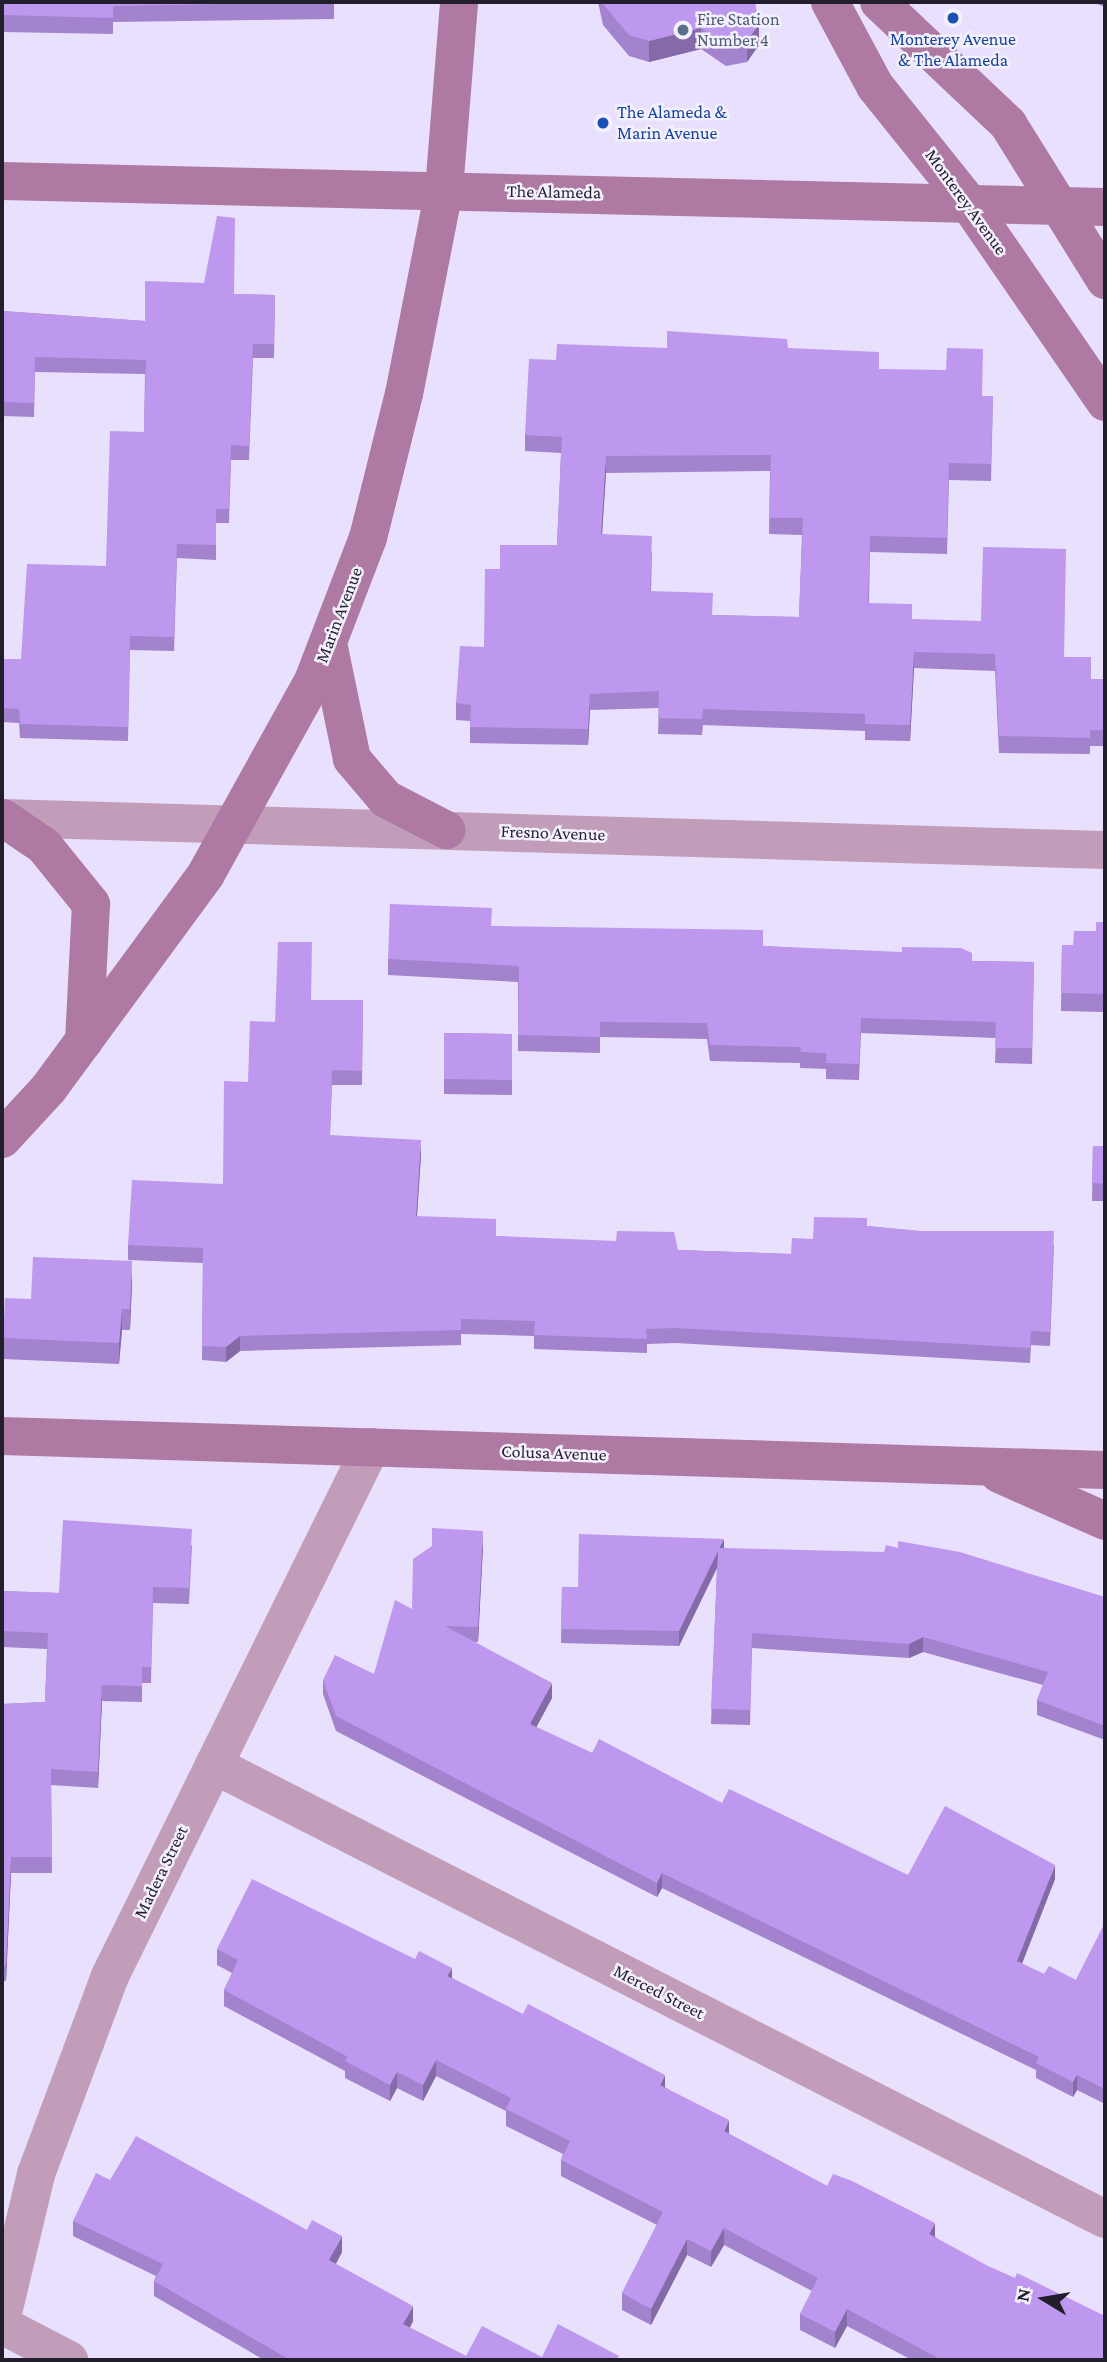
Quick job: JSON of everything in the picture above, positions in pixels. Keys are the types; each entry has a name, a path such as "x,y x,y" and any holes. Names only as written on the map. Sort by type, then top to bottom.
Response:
{"main road":[{"name":"Marin Avenue","path":"2,1139 84,1041 233,827 328,643 368,538 443,191 459,2"},
{"name":"Monterey Avenue","path":"830,2 875,86 967,201 1105,402"},
{"path":"879,2 1008,124 1105,280"},
{"name":"The Alameda","path":"2,181 967,201 1105,207"},
{"path":"328,643 352,759 386,799 446,830"},
{"path":"2,818 44,846 92,904 84,1041"},
{"name":"Colusa Avenue","path":"2,1436 1105,1470"},
{"path":"981,1466 1105,1521"}],"street":[{"name":"Fresno Avenue","path":"2,818 233,827 446,830 1105,850"},
{"name":"Madera Street","path":"2,2317 36,2174 110,1976 371,1447"},
{"name":"Merced Street","path":"214,1765 1105,2219"},
{"path":"2,2325 69,2360"}],"building":[{"path":"2,2 334,2 113,6 113,18 2,15"},
{"path":"602,2 755,2 759,24 747,41 726,45 701,28 649,41 629,35"},
{"path":"217,216 235,218 234,294 275,295 274,344 253,344 249,446 231,445 229,509 216,509 216,545 177,544 174,637 130,636 128,727 20,724 19,709 2,708 2,659 21,659 27,564 106,566 110,431 144,432 146,360 35,357 34,403 2,402 2,311 145,321 145,281 204,283"},
{"path":"667,331 787,339 788,348 879,352 879,369 946,370 947,348 983,349 982,396 993,396 991,464 949,463 947,538 870,536 868,603 912,604 912,619 981,621 983,547 1066,549 1064,657 1091,657 1091,679 1105,679 1105,730 1090,730 1090,738 999,736 995,654 914,652 910,725 865,724 865,714 703,709 702,719 658,718 659,691 590,694 588,729 470,727 471,705 456,703 460,646 484,647 485,569 500,569 500,545 557,545 562,437 525,435 529,359 556,360 557,344 667,348","holes":["771,455 769,518 803,518 799,617 712,615 713,593 650,591 652,536 601,534 606,456"]},
{"path":"390,904 492,908 491,926 763,930 763,946 902,952 902,947 961,948 972,953 972,961 1034,962 1032,1048 995,1048 996,1022 861,1018 859,1064 826,1063 826,1053 800,1052 801,1047 710,1045 707,1023 600,1022 600,1037 518,1035 519,966 388,959"},
{"path":"1096,922 1105,922 1105,994 1061,993 1062,945 1073,945 1074,931 1096,931"},
{"path":"278,942 312,942 311,1000 363,1000 362,1071 332,1070 330,1135 421,1140 416,1216 496,1219 496,1236 616,1241 617,1231 674,1232 678,1250 791,1254 792,1238 813,1239 814,1217 867,1218 867,1226 921,1231 1054,1231 1050,1332 1031,1331 1030,1348 676,1328 646,1329 647,1339 534,1335 535,1321 461,1319 461,1330 240,1336 226,1347 202,1346 203,1248 128,1245 132,1180 223,1184 224,1081 248,1082 250,1021 275,1022"},
{"path":"444,1033 512,1034 512,1080 444,1079"},
{"path":"1093,1146 1105,1146 1105,1184 1092,1183"},
{"path":"33,1257 132,1261 130,1309 122,1309 119,1343 3,1338 5,1298 31,1299"},
{"path":"63,1520 192,1529 189,1588 153,1587 151,1667 142,1667 142,1686 102,1685 98,1772 51,1769 52,1857 11,1857 6,1965 2,1965 2,1704 45,1702 48,1633 2,1631 2,1591 59,1593"},
{"path":"432,1528 483,1531 478,1627 445,1626 552,1683 530,1724 592,1753 599,1739 722,1803 729,1789 908,1875 945,1806 1055,1865 1017,1961 1044,1974 1049,1966 1076,1980 1105,1923 1105,2089 1077,2075 1073,2082 1036,2063 1039,2057 662,1873 657,1883 336,1716 323,1680 335,1655 374,1674 395,1600 412,1609 413,1559 432,1546"},
{"path":"579,1534 724,1539 719,1548 884,1552 886,1545 898,1548 898,1541 960,1552 1105,1597 1105,1726 1037,1700 1048,1672 923,1637 909,1644 752,1633 750,1710 711,1709 718,1551 679,1631 561,1629 562,1587 578,1587"},
{"path":"252,1879 415,1959 419,1951 452,1968 447,1976 523,2014 528,2004 665,2075 660,2085 729,2120 724,2131 827,2186 833,2174 852,2181 935,2223 929,2234 988,2266 1015,2278 1017,2273 1105,2316 1105,2360 937,2360 938,2358 847,2309 835,2332 800,2314 818,2278 724,2228 711,2251 687,2239 651,2309 622,2293 663,2212 561,2160 570,2141 506,2109 511,2098 436,2060 423,2085 397,2072 390,2085 345,2061 348,2057 224,1990 238,1960 217,1949"},
{"path":"136,2136 307,2230 312,2220 342,2236 329,2260 413,2306 403,2324 466,2356 482,2326 542,2357 558,2324 619,2356 616,2360 290,2360 154,2281 163,2264 73,2221 96,2173 110,2180"}],"place":[{"name":"Monterey Avenue & The Alameda","path":"953,18"},
{"name":"Fire Station Number 4","path":"683,30"},
{"name":"The Alameda & Marin Avenue","path":"603,123"}]}
